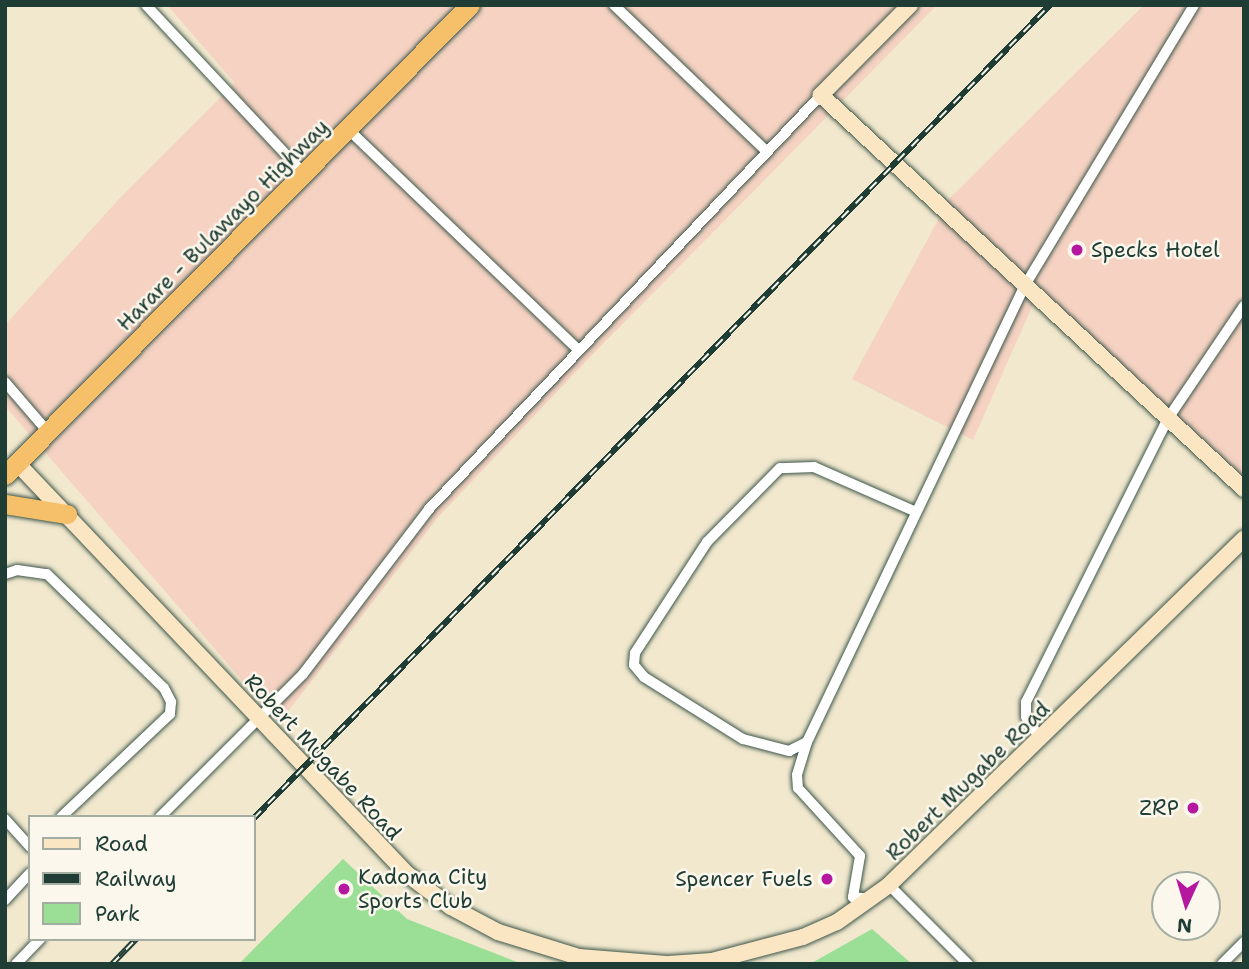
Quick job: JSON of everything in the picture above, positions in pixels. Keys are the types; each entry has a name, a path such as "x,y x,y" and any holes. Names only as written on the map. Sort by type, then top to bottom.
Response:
{"highway":[{"name":"Harare - Bulawayo Highway","path":"11,469 305,175 470,5"},
{"path":"5,504 21,503 67,514"}],"street":[{"path":"146,5 305,175"},
{"path":"614,5 765,150"},
{"path":"162,815 257,717 303,674 429,509 765,150 910,5"},
{"path":"870,899 853,897 860,856 798,788 797,775 807,742 914,511 1024,287 1194,5"},
{"path":"821,95 1024,287 1169,417 1244,489"},
{"path":"349,130 577,349"},
{"path":"1041,740 1026,717 1026,702 1169,417 1244,306"},
{"path":"5,382 48,432"},
{"path":"807,742 789,751 743,739 644,677 634,665 635,653 707,541 780,468 814,467 914,511"},
{"name":"Robert Mugabe Road","path":"11,469 67,514 376,847 452,907 498,932 579,957 668,964 712,961 803,937 837,922 888,886 1041,740 1244,538"},
{"path":"5,574 47,574 164,688 171,702 170,714 63,815"},
{"path":"5,820 28,845"},
{"path":"5,900 28,875"},
{"path":"888,886 968,964"},
{"path":"16,964 38,941"},
{"path":"1222,964 1244,942"}],"shaded area":[{"path":"167,5 937,5 591,356 439,516 279,723 5,406 5,325 118,200 235,83"},
{"path":"1144,5 1244,5 1244,482 1038,293 973,440 852,379 950,198"}],"green space":[{"name":"Kadoma City Sports Club","path":"343,859 407,919 522,964 239,964"},
{"path":"872,929 912,964 810,964"}],"railway":[{"path":"256,816 1050,5"},
{"path":"112,964 134,941"}],"place":[{"name":"Specks Hotel","path":"1077,250"},
{"name":"ZRP","path":"1193,808"},
{"name":"Spencer Fuels","path":"827,879"},
{"name":"Kadoma City Sports Club","path":"344,889"}]}
